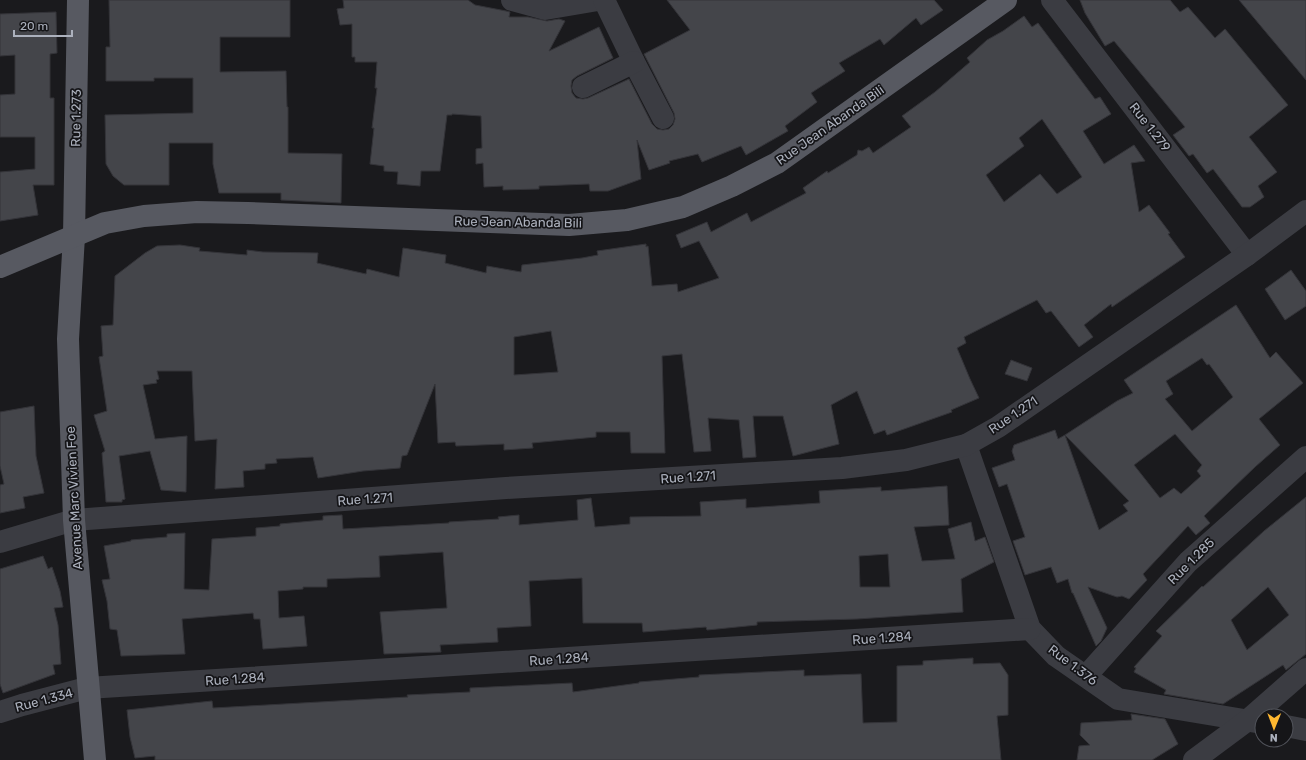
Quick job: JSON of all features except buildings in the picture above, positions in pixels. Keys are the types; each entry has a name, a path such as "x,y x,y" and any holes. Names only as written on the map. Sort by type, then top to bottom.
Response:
{"main road":[{"name":"Rue 1.273","path":"74,236 78,0"},
{"name":"Rue Jean Abanda Bili","path":"0,267 105,224 144,216 197,212 248,213 569,225 627,220 683,207 732,186 777,163 1006,0"},
{"name":"Avenue Marc Vivien Foe","path":"74,236 68,339 74,520 94,760"}],"street":[{"path":"512,0 545,9 598,0"},
{"path":"604,0 663,118"},
{"name":"Rue 1.279","path":"1052,0 1247,255"},
{"path":"583,86 634,62"},
{"name":"Rue 1.271","path":"0,542 74,520 506,488 842,468 906,460 966,445 998,426 1247,255 1306,211"},
{"name":"Rue 1.376","path":"966,445 1030,629 1056,656 1118,699 1254,721"},
{"name":"Rue 1.285","path":"1086,676 1188,562 1306,456"},
{"name":"Rue 1.284","path":"88,688 1030,629"},
{"path":"1268,708 1306,669"},
{"name":"Rue 1.334","path":"0,712 88,688"},
{"path":"1194,760 1254,722"},
{"path":"1294,728 1306,730"}]}
